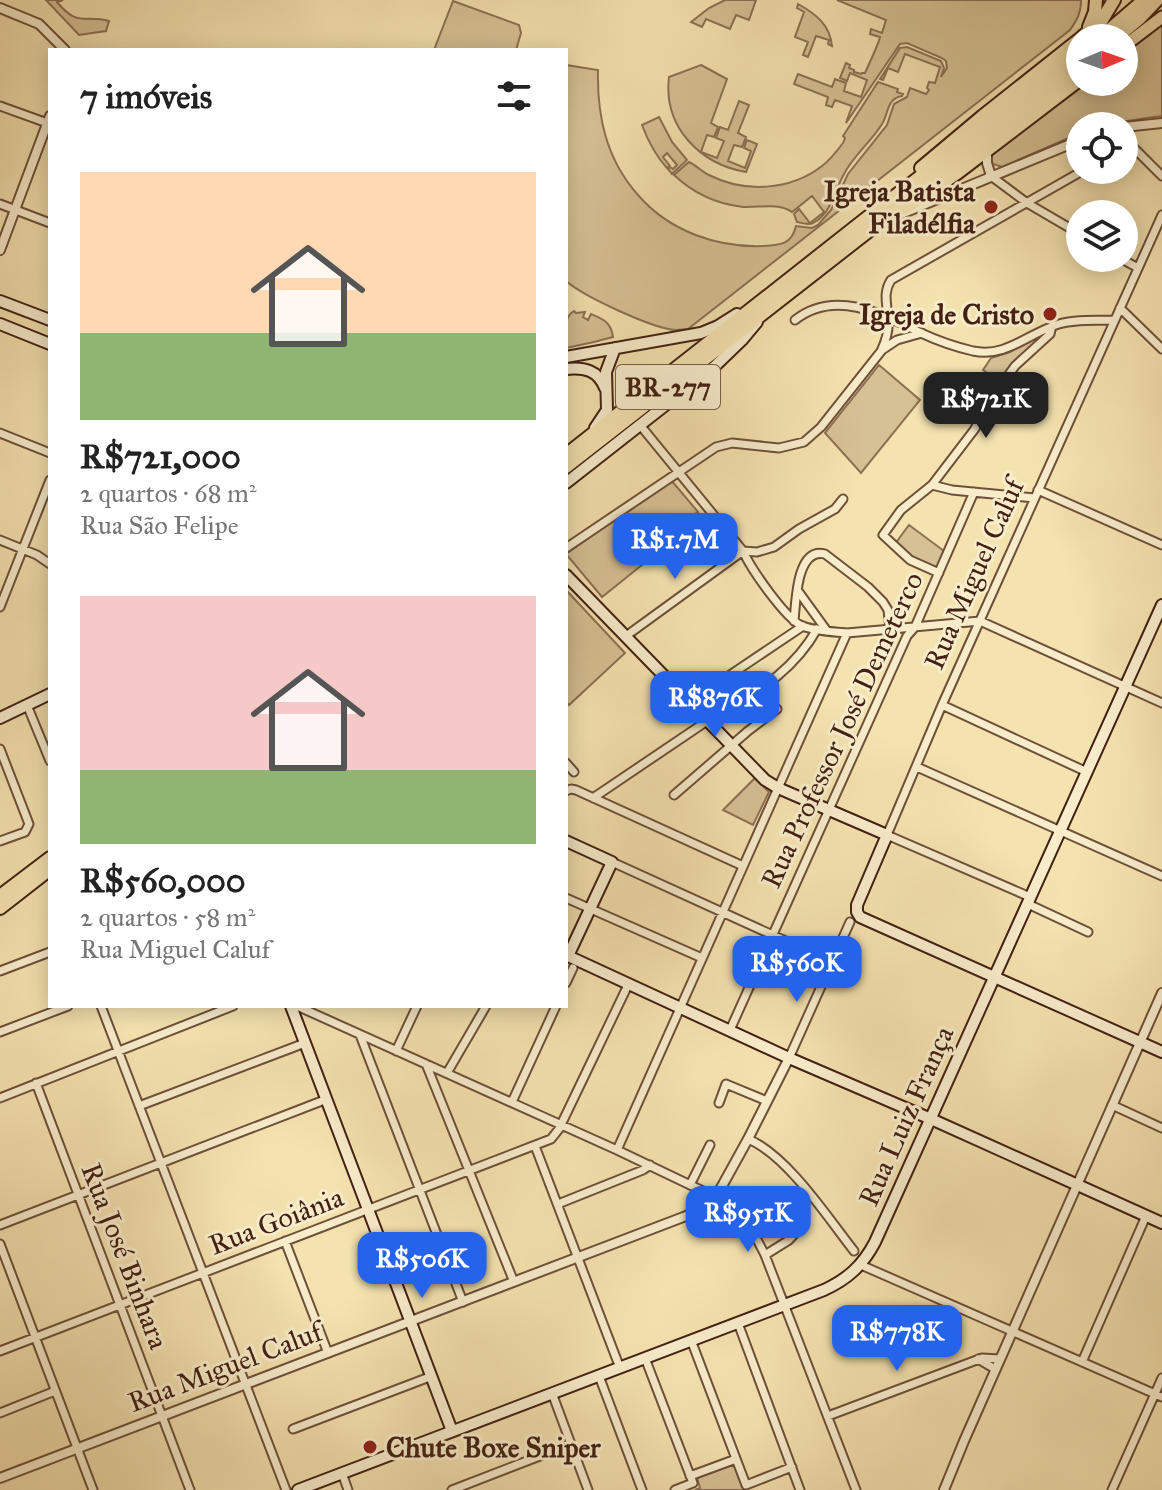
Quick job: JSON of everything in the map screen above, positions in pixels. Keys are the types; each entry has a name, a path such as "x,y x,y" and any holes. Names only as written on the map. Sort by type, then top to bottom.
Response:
{"highway":[{"path":"1091,24 1096,0"},
{"path":"1097,24 1114,0"},
{"path":"1116,24 1144,0"},
{"path":"1133,24 1157,0"},
{"path":"1138,35 1162,17"},
{"path":"863,221 938,153 1066,50"},
{"path":"961,153 1066,65"},
{"path":"961,153 1066,76"},
{"path":"854,242 958,173 1066,91"},
{"name":"BR-277","path":"568,465 863,221 961,153"},
{"name":"BR-277","path":"568,453 770,301 854,242 961,153"},
{"path":"0,896 48,860"},
{"path":"0,908 48,871"}],"main road":[{"path":"0,301 48,319"},
{"path":"568,357 701,333 770,301"},
{"path":"568,481 728,354 770,301"},
{"path":"21,332 30,323 25,311"},
{"path":"45,342 38,336 38,328 48,321"},
{"path":"0,324 45,342"},
{"path":"606,390 606,372 615,348"},
{"path":"568,369 590,370 601,378 606,390 607,410 588,438"},
{"path":"568,577 765,780 887,835"},
{"name":"Rua Luiz França","path":"298,1490 835,1285 861,1265 875,1242 1162,605"},
{"path":"0,718 48,695"},
{"name":"Rua Miguel Caluf","path":"853,917 887,835"},
{"path":"568,842 612,862 568,953"},
{"path":"853,917 862,918 1162,1052"},
{"path":"568,955 789,1058 1162,1223"},
{"path":"295,1008 305,1043 452,1431"}],"street":[{"path":"0,8 39,24 63,48"},
{"path":"0,106 48,121"},
{"path":"1138,126 1162,123"},
{"path":"0,250 48,124"},
{"path":"894,217 1066,146"},
{"path":"987,151 991,176 1027,203 1066,226"},
{"path":"1138,154 1162,176"},
{"path":"882,350 887,336 888,317 885,291 894,277 1066,180"},
{"path":"0,204 48,222"},
{"name":"Rua Miguel Caluf","path":"1138,268 1162,215"},
{"name":"Rua Miguel Caluf","path":"887,835 1136,272"},
{"path":"795,320 807,311 833,304 847,304 972,350 992,352 1012,347 1052,326 1068,322 1114,320"},
{"path":"1120,308 1162,349"},
{"path":"939,573 910,560 883,535 901,510 932,485 974,430 1015,366 1048,335 1052,326"},
{"path":"568,547 716,447 739,444 779,448 810,438 882,350 897,340 922,333"},
{"path":"640,425 743,551 750,566 794,621 803,626 847,633 980,621 1162,703"},
{"path":"0,433 48,452"},
{"path":"0,607 48,485"},
{"path":"932,485 974,492 1036,494 1162,545"},
{"name":"Rua Professor José Demeterco","path":"730,1030 974,492"},
{"path":"626,636 743,551 757,552 774,547 835,509 843,499"},
{"path":"0,540 48,563"},
{"path":"794,621 799,577 805,562 814,553 822,553 879,597 888,610 890,629"},
{"path":"798,591 827,631"},
{"path":"690,702 803,626"},
{"path":"593,798 778,677 817,629"},
{"path":"617,1150 847,633"},
{"path":"27,705 48,756"},
{"path":"942,705 1087,772"},
{"path":"674,795 777,709"},
{"path":"0,749 29,821 25,832 0,841"},
{"path":"568,765 574,772"},
{"path":"917,767 1162,876"},
{"path":"569,790 743,866"},
{"path":"887,835 1029,900 1088,932"},
{"path":"612,862 832,962"},
{"path":"568,899 702,958"},
{"name":"Rua Miguel Caluf","path":"0,1478 707,1206 716,1197 789,1058 853,917"},
{"path":"0,971 48,953"},
{"path":"568,979 573,968"},
{"path":"562,1124 629,983"},
{"path":"944,1490 1162,993"},
{"path":"0,1032 63,1008"},
{"path":"102,1008 286,1490"},
{"path":"0,1098 228,1008"},
{"path":"299,1008 562,1124 734,1207 747,1220 765,1255 856,1490"},
{"path":"396,1051 416,1008"},
{"path":"447,1073 485,1008"},
{"path":"512,1102 555,1008"},
{"path":"360,1035 463,1302"},
{"path":"139,1106 305,1043"},
{"path":"426,1064 514,1282"},
{"name":"Rua José Binhara","path":"36,1083 190,1490"},
{"path":"719,1103 726,1084 767,1101"},
{"path":"0,1225 327,1099"},
{"path":"1112,1105 1162,1128"},
{"name":"Rua Goiânia","path":"0,1351 535,1146 554,1137 562,1124"},
{"path":"748,1139 759,1144 793,1176 854,1251"},
{"path":"690,1185 710,1145"},
{"path":"535,1146 620,1368"},
{"path":"558,1204 650,1165"},
{"path":"1082,1362 1146,1216"},
{"path":"765,1255 789,1240 800,1228"},
{"path":"285,1241 328,1353"},
{"path":"0,1244 93,1490"},
{"path":"861,1265 1158,1396"},
{"path":"738,1323 800,1490"},
{"path":"691,1340 746,1485 792,1467"},
{"path":"645,1358 691,1480"},
{"path":"828,1416 978,1359 1000,1359"},
{"path":"978,1359 995,1369"},
{"path":"293,1429 432,1376"},
{"path":"599,1376 642,1490"},
{"path":"1112,1490 1158,1396 1162,1378"},
{"path":"0,1413 55,1391"},
{"path":"552,1393 588,1490"},
{"path":"452,1490 571,1444"},
{"path":"675,1490 736,1459"},
{"path":"342,1473 348,1490"}],"shaded area":[{"path":"46,0 63,0 57,2 76,18 109,21 106,31 79,35"},
{"path":"725,0 756,0 749,20 736,15 730,29 706,19 702,27 691,22 709,8"},
{"path":"837,0 1081,0 1078,16 1073,24 1066,24 1066,33 688,329 665,328 636,318 568,282 568,65 598,70 599,104 611,152 627,181 650,208 695,235 729,244 764,246 789,240 796,226 812,228 818,225 831,210 848,174 887,125 894,104 907,97 910,88 926,94 929,82 935,83 940,67 905,54 898,72 888,68 883,80 880,79 900,48 907,47 941,61 944,68 941,77 947,68 942,58 907,43 900,44 846,123 852,106 835,100 832,107 826,105 828,97 794,84 798,74 832,87 835,79 846,83 844,91 861,97 867,80 850,73 847,81 840,78 846,63 854,72 865,73 880,37 870,34 871,29 882,33 886,20"},
{"path":"453,1 519,25 521,33 517,48 435,48"},
{"path":"798,4 821,21 832,46 828,44 829,40 816,36 808,57 803,55 808,42 795,37 804,12 797,8"},
{"path":"1162,23 1162,116 1138,120 1138,112 1066,112 1066,139 1002,167 993,164 991,154 1066,95 1138,96 1138,40"},
{"path":"701,65 727,79 711,123 718,127 714,137 707,135 701,152 717,158 724,141 716,138 720,127 728,130 739,101 749,105 738,133 746,137 742,147 734,145 728,161 745,168 751,151 744,148 747,140 757,144 746,172 729,168 700,152 688,140 672,112 669,77"},
{"path":"878,82 903,94 890,103 882,124 848,167 829,207 820,218 813,223 806,224 797,222 794,214 799,209 810,223 824,212 812,196 792,212 775,206 743,207 706,197 674,175 689,162 706,174 737,185 767,187 796,180 828,161 843,143 843,136"},
{"path":"659,117 672,142 687,160 672,174 668,169 677,165 667,153 663,157 670,166 667,168 652,148 642,125"},
{"path":"574,311 585,312 583,317 588,320 591,314 603,320 613,337 568,348 570,314"},
{"path":"1048,331 1016,359 999,381 983,370 991,358 1010,352"},
{"path":"879,365 920,400 861,473 825,433"},
{"path":"671,480 698,512 664,533 668,544 602,597 568,553"},
{"path":"909,525 944,551 936,569 914,559 895,544"},
{"path":"568,592 625,653 568,704"},
{"path":"755,778 769,792 753,825 723,810"},
{"path":"734,1464 744,1490 695,1490 700,1488 697,1478"}],"place":[{"name":"Igreja Batista Filadélfia","path":"991,207"},
{"name":"Igreja de Cristo","path":"1050,314"},
{"name":"Chute Boxe Sniper","path":"370,1447"}]}
